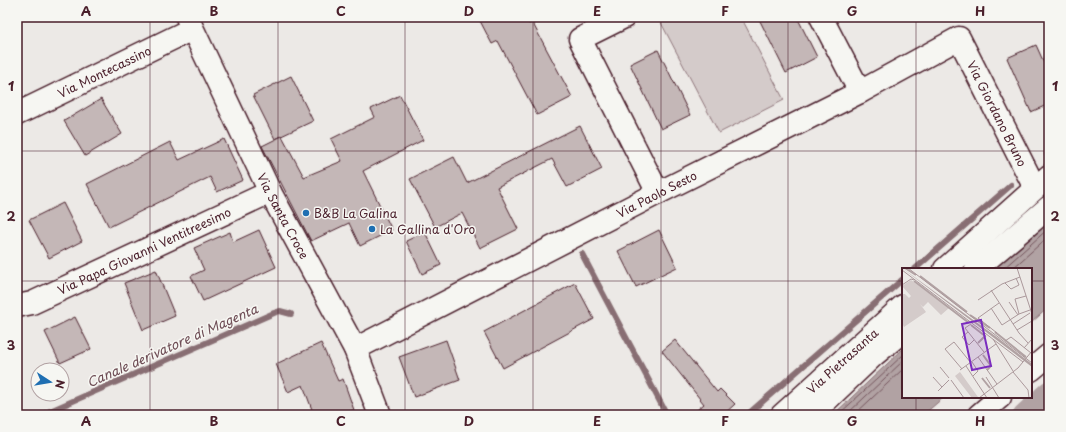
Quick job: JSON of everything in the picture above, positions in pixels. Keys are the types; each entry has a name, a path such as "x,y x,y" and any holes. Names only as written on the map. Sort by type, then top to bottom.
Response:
{"street":[{"path":"624,17 580,39 658,193"},
{"path":"822,17 860,92"},
{"name":"Via Montecassino","path":"17,114 190,23"},
{"name":"Via Santa Croce","path":"190,23 270,192 355,350 380,415"},
{"name":"Via Paolo Sesto","path":"355,350 658,193 860,92 959,38"},
{"name":"Via Giordano Bruno","path":"959,38 1042,182"},
{"path":"946,268 1042,182"},
{"name":"Via Papa Giovanni Ventitreesimo","path":"17,306 32,303 270,192"},
{"path":"977,268 1049,207"},
{"name":"Via Pietrasanta","path":"782,415 902,307"},
{"path":"811,415 902,331"},
{"path":"1032,369 1049,355"},
{"path":"979,415 999,398"}],"shaded area":[{"path":"658,17 741,17 784,100 719,133"}],"water":[{"path":"1049,215 1049,307 1032,322 1032,268 991,268"},
{"path":"902,350 902,398 943,398 923,415 833,415"}],"building":[{"path":"478,17 525,17 529,24 532,22 572,97 537,115 498,41 492,44"},
{"path":"758,17 797,17 817,57 786,73"},
{"path":"1036,45 1049,74 1049,104 1031,112 1007,58"},
{"path":"658,50 690,115 661,129 630,64"},
{"path":"291,76 313,121 275,139 253,95"},
{"path":"400,95 423,140 363,171 392,230 360,246 349,223 311,241 262,146 282,136 304,177 342,161 331,139 375,117 371,109"},
{"path":"101,99 122,134 85,156 64,121"},
{"path":"580,126 602,169 567,187 552,159 497,187 518,229 480,248 462,213 435,227 410,179 454,157 467,183"},
{"path":"224,139 243,180 217,192 210,177 109,227 87,184 170,142 179,160"},
{"path":"63,203 82,241 49,258 29,220"},
{"path":"259,230 276,267 203,301 191,276 204,270 194,248 230,232 233,242"},
{"path":"659,230 677,267 636,287 618,251"},
{"path":"425,232 441,265 422,274 406,241"},
{"path":"156,270 175,316 143,330 124,283"},
{"path":"575,283 594,319 503,368 484,332"},
{"path":"75,317 91,349 60,362 45,332"},
{"path":"446,340 460,380 414,397 399,357"},
{"path":"675,340 717,392 720,389 735,404 723,415 691,415 704,404 662,351"},
{"path":"321,343 338,381 343,379 354,410 339,415 314,415 303,385 288,392 276,364"}],"waterway":[{"name":"Canale derivatore di Magenta","path":"916,268 1011,185"},
{"name":"Canale derivatore di Magenta","path":"582,254 667,415"},
{"name":"Canale derivatore di Magenta","path":"747,415 902,280"},
{"name":"Canale derivatore di Magenta","path":"41,415 274,313 280,311 291,314"},
{"path":"1023,415 1049,391"}],"place":[{"name":"B&B La Galina","path":"306,213"},
{"name":"La Gallina d'Oro","path":"372,229"}]}
